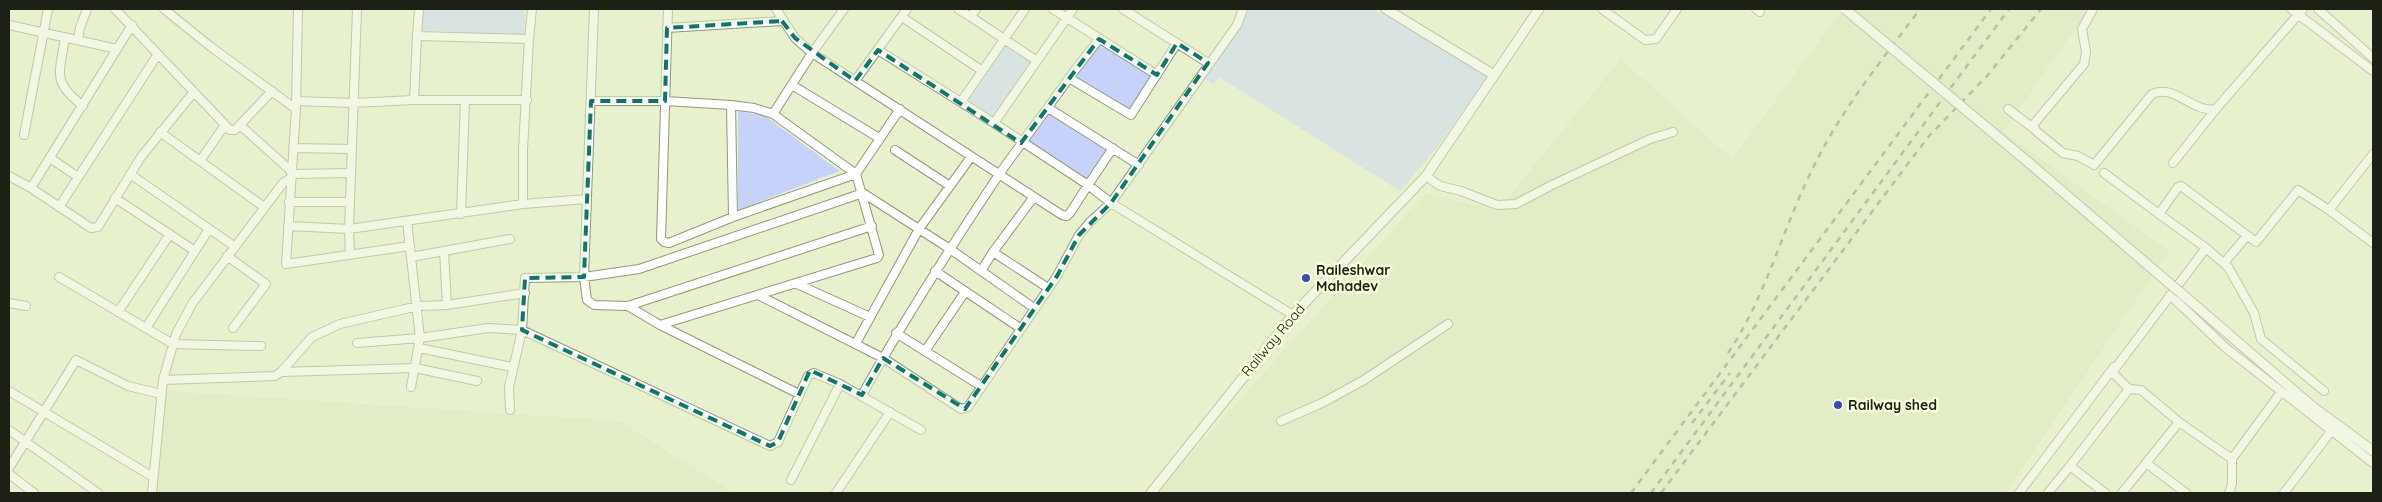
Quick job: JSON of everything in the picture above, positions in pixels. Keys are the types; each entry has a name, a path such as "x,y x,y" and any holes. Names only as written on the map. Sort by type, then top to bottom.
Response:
{"street":[{"path":"24,134 48,9"},
{"path":"78,40 87,9"},
{"path":"115,9 132,24 193,93 232,131 272,91"},
{"path":"164,9 211,47 272,91 296,105 414,100 526,100"},
{"path":"298,9 296,105 286,264 410,246"},
{"path":"350,255 351,148 357,9"},
{"path":"414,100 419,9"},
{"path":"523,204 526,100 532,9"},
{"path":"594,9 584,277 587,300 594,304 628,306 872,226"},
{"path":"668,9 661,239 664,242 669,243 733,217 856,174 900,109"},
{"path":"776,9 782,21 795,38 812,53 1033,198 1067,216 1113,148"},
{"path":"773,114 812,53 844,9"},
{"path":"855,81 907,9"},
{"path":"958,9 1037,61"},
{"path":"970,17 976,9"},
{"path":"961,102 981,70 1025,9"},
{"path":"1053,9 1157,75"},
{"path":"994,123 1073,9"},
{"path":"1123,9 1208,64"},
{"path":"760,296 883,358 961,409 968,407 1048,288 1080,235 1090,222 1111,202 1139,164 1236,25 1243,9"},
{"path":"1386,9 1494,75"},
{"name":"Railway Road","path":"1151,493 1292,315 1426,176 1539,9"},
{"path":"1602,9 1645,40 1652,41 1660,34 1677,9"},
{"path":"1844,9 2050,180 2312,407 2373,452"},
{"path":"2033,128 2034,123 2084,64 2086,52 2082,29 2093,9"},
{"path":"2291,9 2301,12 2373,71"},
{"path":"2318,9 2373,58"},
{"path":"2173,163 2301,12"},
{"path":"902,17 981,70"},
{"path":"667,28 782,21"},
{"path":"31,188 132,24"},
{"path":"9,25 118,48"},
{"path":"417,36 529,39"},
{"path":"65,37 60,73 61,86 66,94 82,106"},
{"path":"862,396 896,333 935,271 999,175 1099,38"},
{"path":"1069,78 1131,115 1177,43"},
{"path":"878,50 994,123 1111,202 1292,315"},
{"path":"59,207 158,54"},
{"path":"792,85 879,138"},
{"path":"2008,109 2063,153 2078,156 2094,165 2152,94 2157,91 2168,92 2207,109 2216,110"},
{"path":"9,176 94,228 98,227 130,174 160,132 193,93"},
{"path":"461,214 465,100"},
{"path":"591,101 664,101 731,105 754,108 773,114 856,174 863,194 879,251 877,258 760,296 660,325"},
{"path":"731,105 733,217"},
{"path":"1048,108 1139,164"},
{"path":"200,161 225,125"},
{"path":"240,125 291,174 351,173"},
{"path":"160,132 264,207"},
{"path":"1426,176 1440,186 1462,191 1496,205 1516,204 1650,139 1673,132"},
{"path":"293,148 351,148"},
{"path":"895,150 950,186"},
{"path":"2329,210 2373,154"},
{"path":"856,344 919,229 971,156"},
{"path":"50,158 78,177"},
{"path":"2104,172 2224,263 2251,306 2261,340 2324,391"},
{"path":"130,174 234,246"},
{"path":"152,493 163,380 173,344 192,304 234,246 291,174"},
{"path":"2159,214 2178,187 2181,186 2246,237 2256,242 2298,190 2329,210 2373,243"},
{"path":"863,194 950,249 1034,308"},
{"path":"510,410 509,387 512,367 522,330 525,278 584,277 639,269 863,194"},
{"path":"115,198 195,251"},
{"path":"981,271 1033,198"},
{"path":"288,226 349,229 523,204 587,199"},
{"path":"289,202 350,202"},
{"path":"407,220 418,306 420,338 411,387"},
{"path":"146,328 209,229"},
{"path":"118,312 170,234"},
{"path":"2224,263 2246,237"},
{"path":"411,257 510,239"},
{"path":"2019,493 2206,248"},
{"path":"444,251 447,305"},
{"path":"993,252 1048,288"},
{"path":"227,256 266,284 233,328"},
{"path":"935,271 1020,328"},
{"path":"59,277 173,344 261,346"},
{"path":"797,284 870,318"},
{"path":"925,351 965,292"},
{"path":"163,380 275,376 281,372 302,347 323,330 340,324 418,306 447,305 525,293"},
{"path":"2170,295 2226,348 2373,463"},
{"path":"9,303 26,306"},
{"path":"628,306 660,325 799,394"},
{"path":"1281,421 1322,403 1364,380 1448,324"},
{"path":"357,344 420,338 488,328 522,330 770,446 778,442 810,373 818,374 840,384 921,430"},
{"path":"896,333 981,386"},
{"path":"419,348 512,367"},
{"path":"9,468 76,360 128,386 162,394"},
{"path":"2116,366 2114,374 2129,388 2141,390 2179,422 2232,459"},
{"path":"281,372 415,368 478,381"},
{"path":"791,480 840,384"},
{"path":"2048,493 2129,388"},
{"path":"9,391 153,477"},
{"path":"2230,493 2232,459 2281,392"},
{"path":"836,493 890,412"},
{"path":"2122,493 2179,422"},
{"path":"9,430 26,440 98,493"},
{"path":"2284,493 2329,434"},
{"path":"2146,462 2186,493"},
{"path":"2070,466 2105,493"},
{"path":"9,474 34,493"}],"highlighted area":[{"path":"782,21 795,38 855,81 878,50 1021,143 1099,39 1157,75 1177,43 1208,63 1111,203 1079,235 1057,276 965,409 883,358 862,395 810,370 778,442 770,446 761,443 522,330 525,278 584,277 591,101 665,101 667,28"}],"shaded area":[{"path":"422,9 525,9 524,36 421,30"},
{"path":"1248,9 1374,9 1485,74 1486,78 1439,145 1400,191 1219,77 1213,85 1202,75 1241,25"},
{"path":"1843,9 2089,9 2003,132 2169,251 2005,493 1156,493 1426,193 1497,211 1621,59 1732,159"},
{"path":"1003,43 1031,61 993,119 966,100"},
{"path":"1101,43 1152,76 1129,112 1073,77"},
{"path":"738,111 765,116 840,171 738,210"},
{"path":"1049,112 1110,148 1086,181 1028,142"},
{"path":"167,391 619,421 734,493 151,493"}],"railway":[{"path":"1728,353 1753,309 1801,193 1823,148 1862,86 1920,9"},
{"path":"1631,493 1991,9"},
{"path":"1651,493 2009,9"},
{"path":"1661,493 1929,136 1987,76 2041,9"},
{"path":"1692,423 1730,373"}],"place":[{"name":"Raileshwar Mahadev","path":"1306,278"},
{"name":"Railway shed","path":"1838,405"}]}
